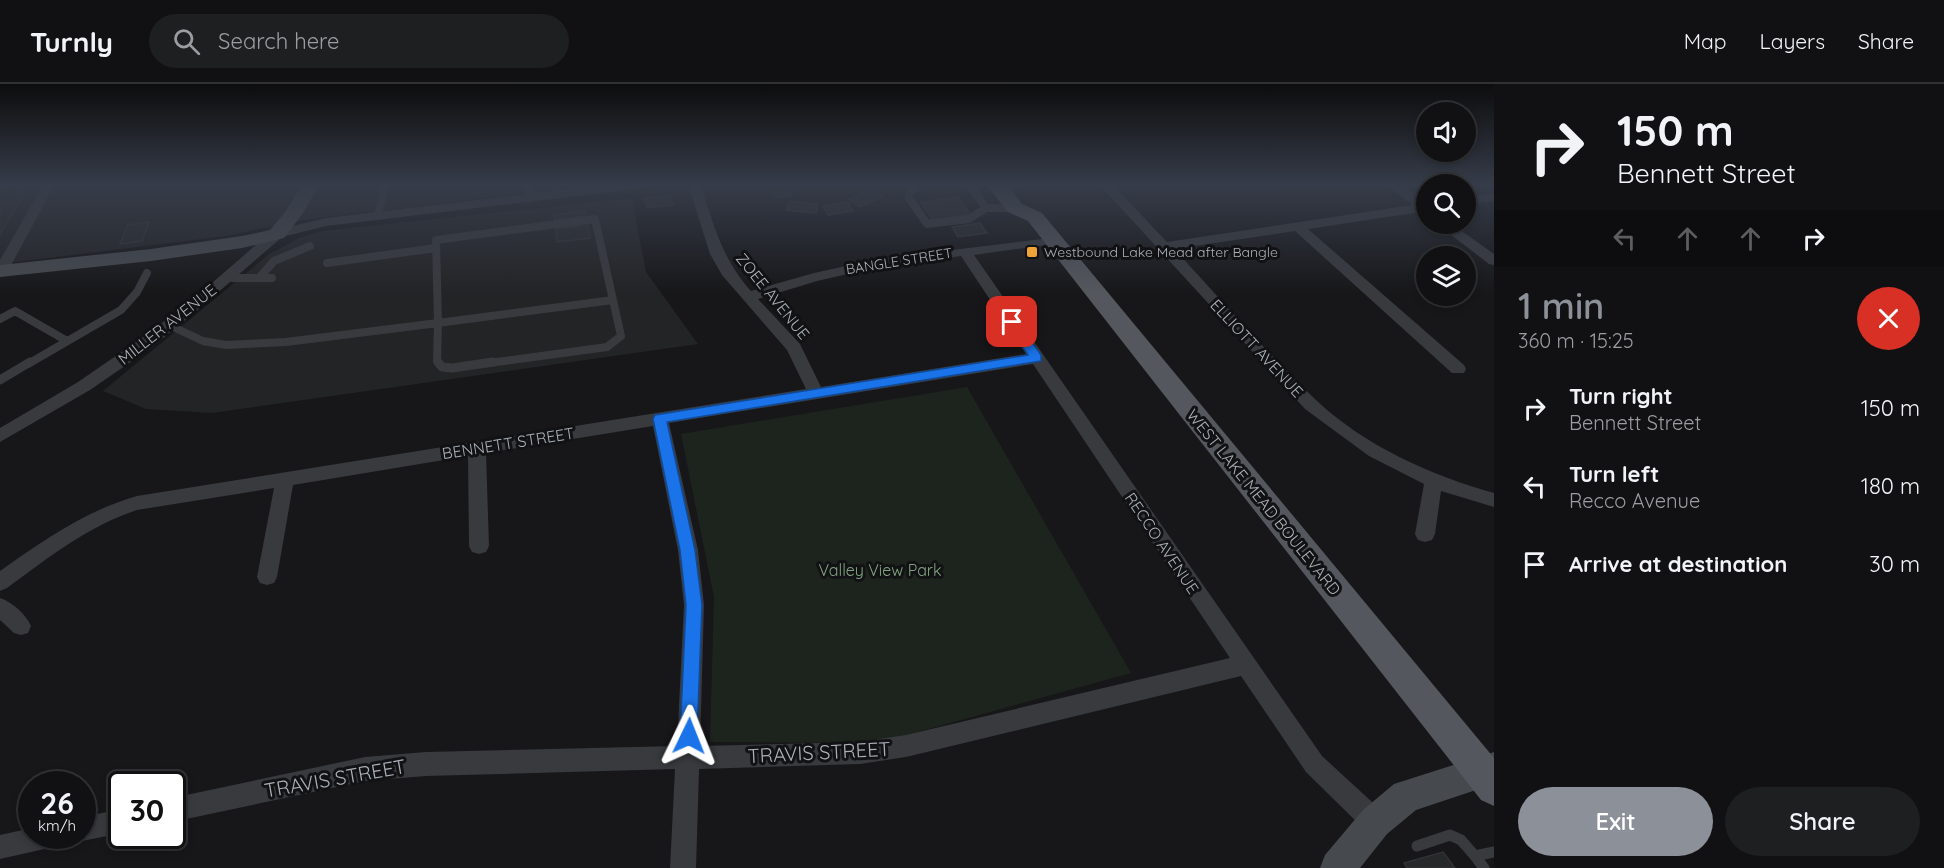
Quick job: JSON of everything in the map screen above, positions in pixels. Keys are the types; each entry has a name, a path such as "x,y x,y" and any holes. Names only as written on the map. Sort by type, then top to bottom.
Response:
{"main road":[{"name":"WEST LAKE MEAD BOULEVARD","path":"1034,221 1053,240 1490,776"}],"street":[{"path":"1,271 29,221"},
{"name":"MILLER AVENUE","path":"0,436 84,386 169,325 277,234 288,221"},
{"path":"1,271 151,255 242,242 338,221"},
{"name":"ZOEE AVENUE","path":"706,221 717,254 729,275 794,348 816,394"},
{"name":"ELLIOTT AVENUE","path":"1139,221 1311,405 1348,436 1392,463 1451,489 1494,500"},
{"path":"1163,247 1335,221"},
{"path":"1297,226 1458,369"},
{"path":"1458,234 1494,261"},
{"name":"BANGLE STREET","path":"748,297 814,276 878,263 1053,240"},
{"name":"RECCO AVENUE","path":"964,251 1244,665 1314,764 1375,822"},
{"name":"BENNETT STREET","path":"0,582 92,519 112,509 285,478 1036,358"},
{"path":"660,419 688,550 694,605 683,868"},
{"path":"477,448 479,546"},
{"path":"267,577 285,478"},
{"path":"1425,534 1434,481"},
{"path":"0,607 21,626"},
{"name":"TRAVIS STREET","path":"186,807 365,769 426,764 860,753 906,746 1244,665"},
{"path":"1338,868 1375,822 1406,796 1490,776"},
{"path":"0,847 18,843"}],"lane":[{"path":"583,221 436,240 439,321 437,361 442,367 452,368 607,347 621,336 595,221"},
{"path":"925,221 927,224 956,221"},
{"path":"259,278 274,261 310,246"},
{"path":"327,263 436,248"},
{"path":"0,380 121,310 137,292 147,273"},
{"path":"226,278 272,278"},
{"path":"169,325 203,341 226,345 286,342 613,300"},
{"path":"0,319 15,311 67,341"},
{"path":"1417,846 1450,835 1461,840 1484,868"},
{"path":"1475,856 1494,852"}],"shaded area":[{"path":"0,221 301,221 226,236 0,264"},
{"path":"420,221 636,221 646,272 698,344 212,413 146,409 103,391 268,255 299,238 322,231"}],"green space":[{"name":"Valley View Park","path":"967,387 1131,673 878,743 710,742 714,597 681,434"}],"building":[{"path":"0,221 8,221 0,234"},
{"path":"149,222 142,241 120,244 128,225"},
{"path":"980,223 987,233 958,237 952,227"},
{"path":"588,225 590,238 557,242 556,229"},
{"path":"1443,852 1455,868 1407,868 1404,863"}],"place":[{"name":"Westbound Lake Mead after Bangle","path":"1032,252"}],"route":[{"path":"689,736 694,605 688,550 660,419 1036,358 1012,322"}]}
